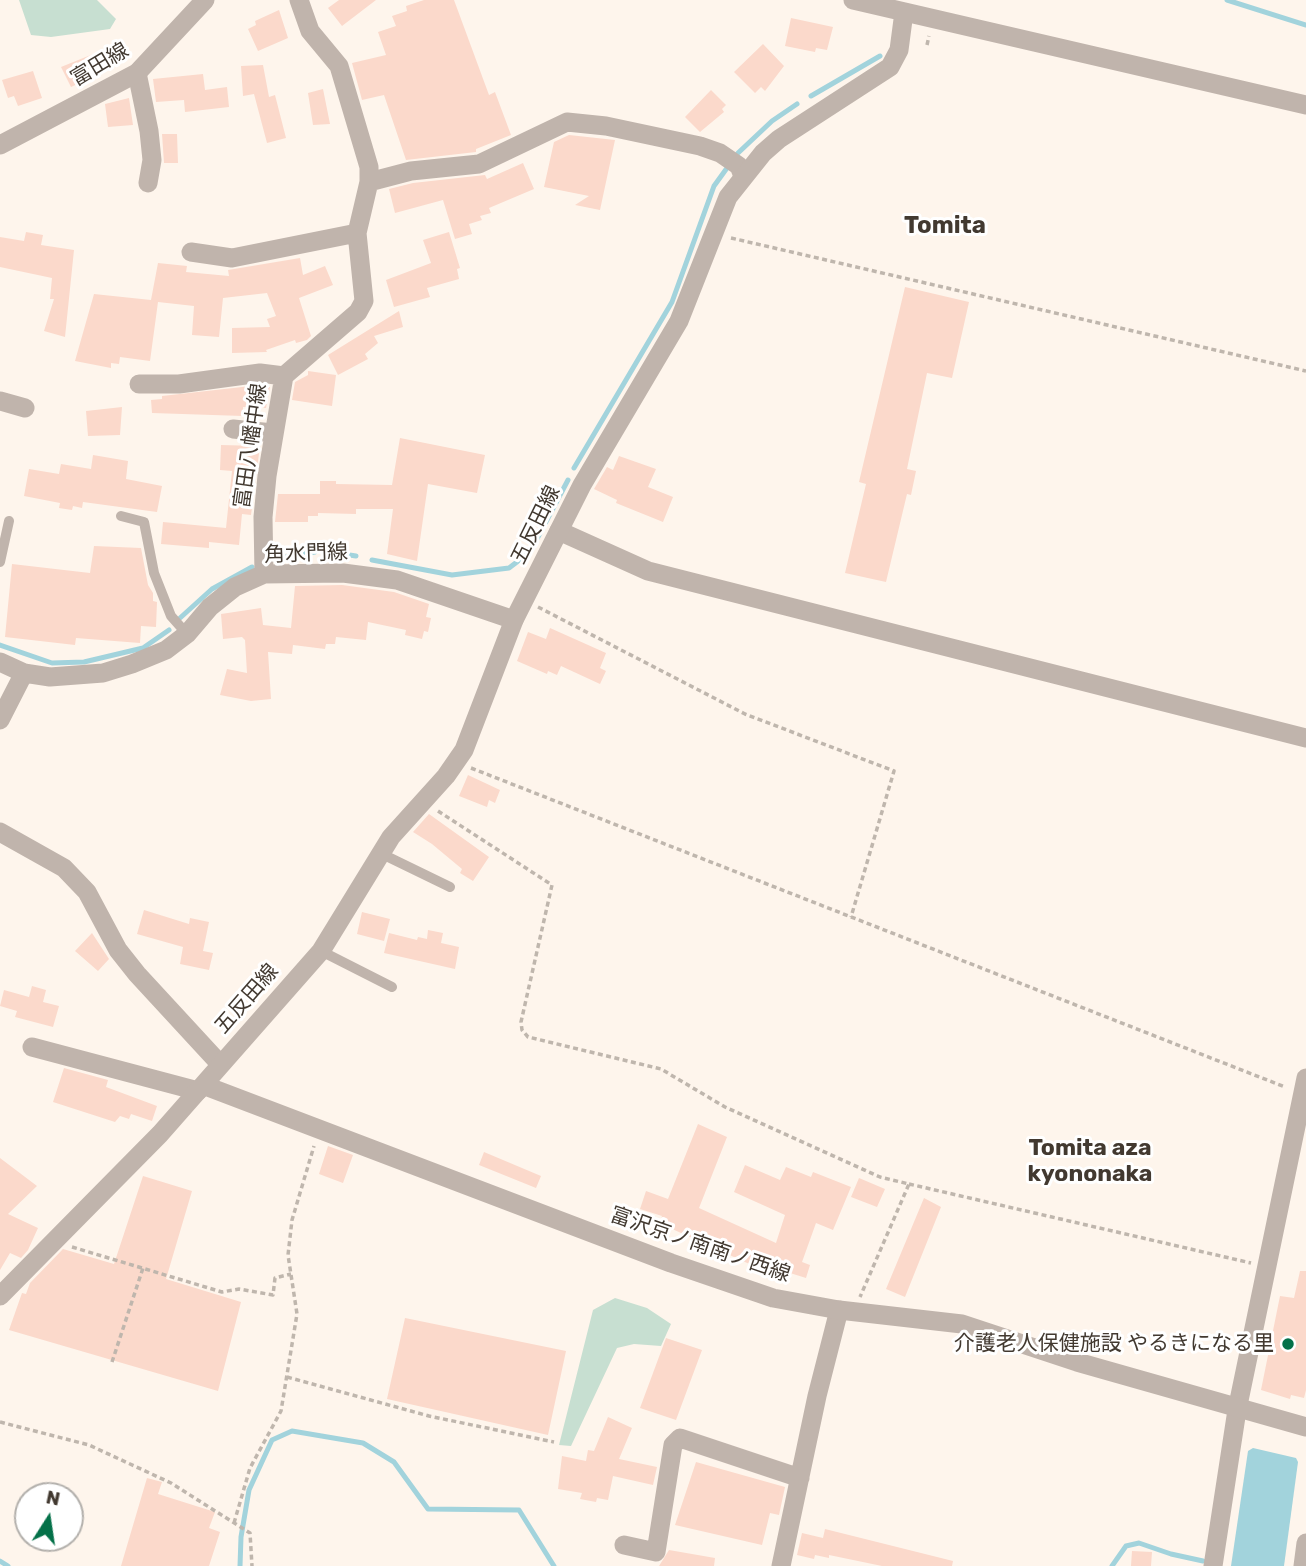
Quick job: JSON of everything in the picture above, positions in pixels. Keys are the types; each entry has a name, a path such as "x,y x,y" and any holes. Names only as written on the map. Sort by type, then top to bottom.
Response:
{"street":[{"name":"富田線","path":"0,145 137,73 205,0"},
{"name":"富田八幡中線","path":"264,575 263,517 273,433 284,376 358,312 364,301 356,233 369,182 369,167 339,66 310,31 299,0"},
{"path":"853,0 905,6 1306,105"},
{"name":"五反田線","path":"0,1296 200,1088 321,951 380,853 456,762 484,703 514,620 582,485 679,321 728,197 743,176 779,139 890,67 899,50 905,6"},
{"path":"137,73 150,141 151,172 148,183"},
{"path":"369,182 411,171 479,164 567,122 617,128 700,146 720,153 738,166 743,176"},
{"path":"191,253 232,258 356,233"},
{"path":"139,384 179,384 260,373 284,376"},
{"path":"0,401 25,408"},
{"path":"233,429 273,433"},
{"path":"559,531 648,571 1306,738"},
{"name":"角水門線","path":"0,662 24,673 74,677 103,673 166,650 187,634 210,607 234,587 264,575 343,572 397,580 514,620"},
{"path":"0,720 24,673"},
{"path":"0,832 64,868 72,876 87,892 118,950 220,1064"},
{"name":"富沢京ノ南南ノ西線","path":"32,1047 200,1088 671,1263 773,1298 846,1311 962,1324 1237,1410 1306,1427"},
{"path":"1213,1566 1237,1410 1266,1267 1301,1128 1304,1086"},
{"path":"781,1566 817,1396 846,1311"},
{"path":"624,1545 656,1552 673,1445 680,1438 800,1478"},
{"path":"1303,1566 1306,1543"}],"lane":[{"path":"121,516 144,522 154,573 171,616 187,634"},
{"path":"0,562 9,520"},
{"path":"380,853 450,887"},
{"path":"321,951 392,988"}],"path":[{"path":"712,233 1306,371"},
{"path":"524,600 746,714 894,771 851,917"},
{"path":"456,762 851,917 1304,1086"},
{"path":"425,802 552,885 521,1022 522,1030 528,1037 661,1069 725,1107 880,1177 1266,1267"},
{"path":"234,1523 250,1468 277,1423 287,1377 297,1314 288,1255 292,1220 319,1130"},
{"path":"846,1311 909,1184"},
{"path":"53,1242 222,1292 239,1289 273,1295 275,1278 291,1274"},
{"path":"112,1362 143,1268"},
{"path":"287,1377 429,1416 554,1442"},
{"path":"0,1422 89,1445 171,1483 250,1533 252,1566"}],"green space":[{"path":"19,0 97,0 116,19 110,29 51,37 31,35"},
{"path":"615,1298 647,1308 671,1324 661,1346 634,1344 617,1348 571,1446 559,1445 593,1310"}],"water":[{"path":"1253,1448 1296,1458 1298,1462 1284,1566 1231,1566 1248,1451"}],"building":[{"path":"339,0 376,0 342,26 328,8"},
{"path":"424,0 454,0 489,95 495,92 511,135 476,149 476,152 406,160 384,95 362,100 352,63 386,55 378,32 396,26 392,16 407,11 406,6"},
{"path":"279,10 288,38 258,51 248,29 256,25 255,21"},
{"path":"791,18 833,27 827,50 816,48 815,52 785,46"},
{"path":"763,44 784,66 765,91 761,87 755,93 734,72"},
{"path":"108,48 116,66 71,87 61,67"},
{"path":"263,65 269,97 275,95 286,138 267,143 254,94 243,96 241,66"},
{"path":"33,71 42,98 18,106 14,96 8,98 2,80"},
{"path":"203,74 205,90 227,87 229,107 185,112 184,100 156,102 153,79"},
{"path":"323,89 330,124 313,125 308,93"},
{"path":"711,90 726,105 722,109 724,112 700,132 685,117"},
{"path":"129,98 133,125 108,127 105,104"},
{"path":"162,134 177,134 178,163 164,163"},
{"path":"569,135 615,140 600,210 575,205 589,196 544,187 554,142"},
{"path":"523,163 534,189 489,208 491,213 480,216 482,220 469,224 472,234 455,239 443,200 395,213 389,189 413,183 485,175 487,179"},
{"path":"26,232 43,235 41,245 74,250 65,337 44,331 54,299 50,299 52,278 0,267 0,237 24,241"},
{"path":"449,232 460,268 457,269 459,279 427,288 430,297 394,307 386,280 431,263 423,240"},
{"path":"300,258 303,275 325,266 333,285 299,298 311,336 307,340 296,343 295,340 266,350 267,352 232,353 232,328 270,327 267,319 276,316 267,293 223,298 219,337 192,335 194,306 158,302 150,361 120,357 119,364 111,363 111,368 75,361 94,294 151,300 158,263 187,266 186,272 229,276 228,270"},
{"path":"905,287 969,302 952,378 927,373 907,469 916,471 911,495 907,494 886,582 845,573 866,484 859,482"},
{"path":"399,311 403,327 374,336 378,343 365,354 368,359 338,375 328,355"},
{"path":"308,371 336,375 332,406 292,400 295,382 308,375"},
{"path":"260,385 270,387 266,408 243,407 243,416 152,413 151,400 162,399 162,396"},
{"path":"122,407 120,435 88,436 86,411"},
{"path":"400,438 485,455 477,493 428,484 417,561 387,554 393,509 356,509 356,514 318,513 318,516 308,516 308,522 275,522 278,494 320,494 320,481 336,481 336,484 392,485"},
{"path":"221,445 260,446 251,515 242,514 239,545 209,542 209,548 161,544 163,522 226,528 232,471 220,470"},
{"path":"93,455 128,461 126,479 162,486 157,512 83,502 82,508 73,506 72,510 59,508 60,503 24,496 29,469 59,474 61,464 91,469"},
{"path":"619,456 656,469 648,487 673,497 663,522 616,503 617,500 594,489 607,467 613,470"},
{"path":"94,546 141,548 148,585 153,593 153,601 157,602 156,627 141,626 140,643 76,638 75,645 5,637 12,564 90,573"},
{"path":"342,585 394,592 429,604 426,617 431,618 428,632 424,631 422,639 405,635 406,630 368,622 366,640 336,637 335,644 326,644 325,649 293,645 292,654 268,652 271,699 251,701 220,695 227,669 247,673 245,640 242,637 223,639 221,614 261,608 263,625 291,628 295,586"},
{"path":"550,628 606,653 600,668 606,671 600,684 561,666 557,675 548,671 547,674 517,661 528,632 546,639"},
{"path":"468,775 500,790 495,803 489,800 487,807 459,796"},
{"path":"429,814 489,857 473,881 460,873 462,869 432,844 413,832"},
{"path":"144,910 189,924 190,918 209,922 203,951 213,953 209,970 180,964 183,947 137,934"},
{"path":"362,912 390,919 384,941 357,934"},
{"path":"428,930 443,933 441,943 459,947 455,969 384,953 389,933 417,940 418,937 427,939"},
{"path":"92,933 109,959 98,971 75,951"},
{"path":"32,986 46,990 43,1002 59,1006 53,1027 15,1017 17,1011 0,1006 4,990 29,997"},
{"path":"64,1068 108,1080 106,1087 157,1106 152,1121 131,1114 129,1119 120,1116 115,1122 53,1102"},
{"path":"698,1124 727,1137 699,1208 776,1243 785,1215 734,1192 745,1165 780,1180 786,1167 811,1177 813,1172 851,1187 833,1230 816,1223 802,1262 810,1265 806,1278 758,1263 756,1267 659,1223 662,1216 640,1209 646,1191 668,1199"},
{"path":"328,1146 353,1155 343,1183 319,1174"},
{"path":"484,1152 541,1176 536,1188 479,1165"},
{"path":"0,1158 37,1186 8,1214 38,1228 28,1250 21,1258 10,1253 0,1270"},
{"path":"143,1176 192,1191 166,1279 241,1302 218,1391 9,1330 22,1293 26,1294 30,1283 63,1249 114,1264"},
{"path":"859,1178 885,1189 877,1207 851,1197"},
{"path":"924,1198 941,1207 905,1297 886,1289"},
{"name":"介護老人保健施設 やるきになる里","path":"1300,1271 1306,1271 1306,1390 1304,1398 1291,1395 1290,1399 1261,1390 1280,1296 1294,1298"},
{"path":"405,1318 566,1351 548,1435 387,1399"},
{"path":"666,1338 702,1350 676,1420 640,1408"},
{"path":"608,1417 632,1428 619,1459 657,1467 653,1485 613,1476 608,1500 597,1498 596,1502 580,1499 582,1493 558,1489 562,1456 586,1461 588,1450 594,1451"},
{"path":"696,1462 785,1487 779,1515 770,1513 762,1545 675,1525"},
{"path":"147,1478 162,1482 158,1494 215,1512 209,1528 220,1532 209,1566 121,1566"},
{"path":"825,1529 953,1561 952,1566 882,1566 829,1555 829,1558 815,1555 814,1559 797,1555 802,1533 823,1538"},
{"path":"669,1550 715,1558 714,1566 659,1566"},
{"path":"1132,1551 1152,1552 1151,1566 1131,1566"}],"waterway":[{"path":"1227,0 1306,25"},
{"path":"811,96 880,56"},
{"path":"738,153 772,121 797,104"},
{"path":"574,468 672,302 714,186 727,168"},
{"path":"372,560 452,575 509,568 530,552 568,480"},
{"path":"274,559 315,552"},
{"path":"330,552 356,556"},
{"path":"180,618 212,589 252,567"},
{"path":"0,645 52,663 84,662 143,648 169,630"},
{"path":"240,1566 241,1537 249,1490 272,1440 292,1431 363,1443 394,1462 428,1509 519,1510 554,1566"},
{"path":"1112,1566 1126,1546 1139,1543 1203,1561"},
{"path":"0,1561 8,1566"}],"place":[{"name":"介護老人保健施設 やるきになる里","path":"1288,1344"}],"district":[{"name":"Tomita","path":"945,226"},
{"name":"Tomita aza kyononaka","path":"1090,1161"}]}
